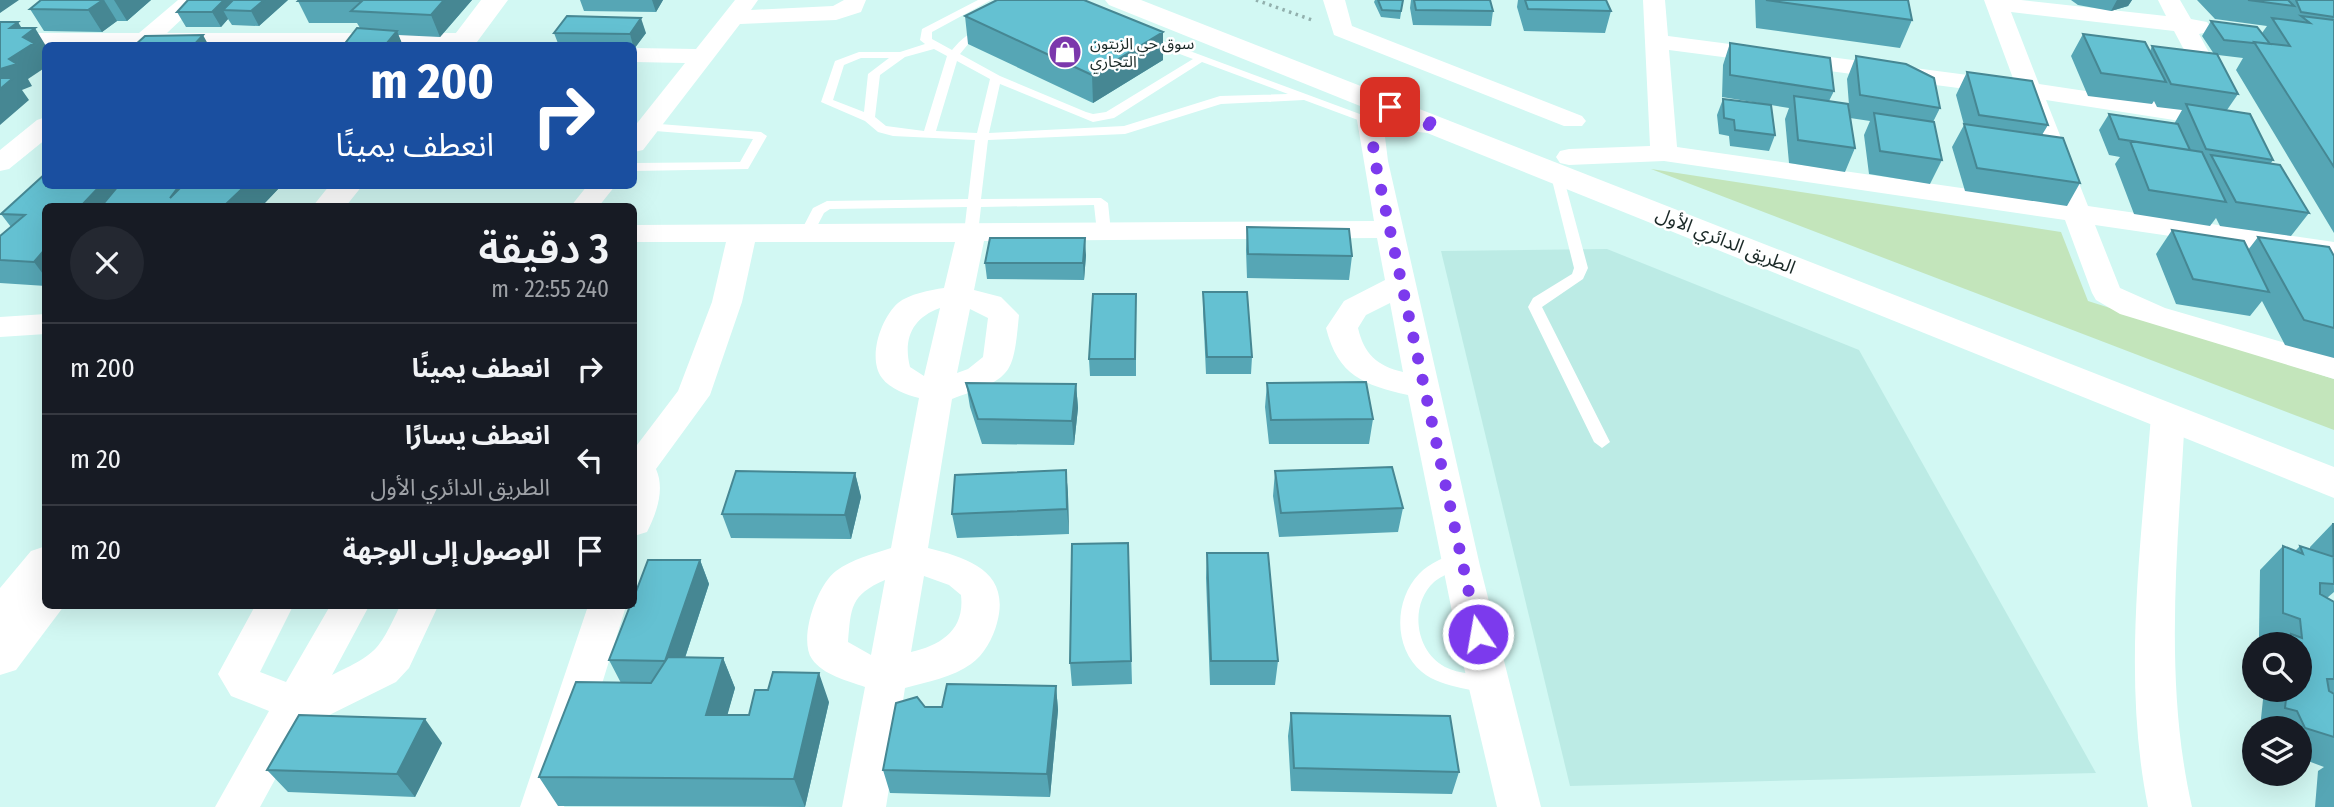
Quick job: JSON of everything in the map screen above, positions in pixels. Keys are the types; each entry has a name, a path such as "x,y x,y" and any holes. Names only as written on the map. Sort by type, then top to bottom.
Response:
{"main road":[{"path":"467,42 495,0"},
{"path":"468,42 510,0"},
{"name":"الطريق الدائري الأول","path":"1118,0 1440,126 1562,165 2334,454"},
{"name":"الطريق الدائري الأول","path":"1170,0 1562,165 2334,483"},
{"path":"332,203 343,189"},
{"path":"354,203 365,189"},
{"path":"13,628 42,571"}],"street":[{"path":"142,42 191,0"},
{"path":"640,136 739,9 836,13 853,7 855,0"},
{"path":"1334,0 1342,30 1573,121"},
{"path":"1654,0 1664,153"},
{"path":"1656,41 2029,90 2237,127 2169,0"},
{"path":"2224,30 1996,2 2107,293 2116,300 2154,315 2334,368"},
{"path":"1,41 71,42"},
{"path":"637,55 702,56"},
{"path":"1440,126 1370,120 1424,388 1489,685 1519,807"},
{"path":"2,160 42,128"},
{"path":"1562,165 1664,153 2076,214 2299,236 2334,251"},
{"path":"2,160 42,158"},
{"path":"587,203 599,189"},
{"path":"637,233 807,233 973,218 1104,232 1390,229"},
{"path":"864,807 937,392 973,218"},
{"path":"637,466 693,395 727,302 742,233"},
{"path":"2299,236 2323,277"},
{"path":"1402,284 1356,308 1342,327 1345,342 1349,353 1376,377 1424,388"},
{"path":"959,296 990,304 1004,315 999,361 980,377 937,392 904,381 895,373 891,355 897,328 909,310 931,300 959,296"},
{"path":"2168,416 2155,605 2159,756 2170,807"},
{"path":"637,469 645,484 637,512"},
{"path":"907,557 939,565 964,576 976,586 982,600 976,634 957,654 886,675 846,662 827,649 834,600 842,587 854,578 907,557"},
{"path":"272,609 238,674 246,684 293,709"},
{"path":"237,807 348,609"},
{"path":"293,709 382,670 396,656 418,609"},
{"path":"542,807 606,609"}],"lane":[{"path":"986,0 926,31 926,40 931,46 996,78 1082,115 1102,118 1200,59"},
{"path":"929,135 953,56 965,41 998,23"},
{"path":"1129,31 1370,120"},
{"path":"931,46 901,55 859,55 839,64 827,102 869,118 882,129 897,133 982,136 1125,130 1220,100 1302,97"},
{"path":"869,118 874,74 901,55"},
{"path":"973,218 982,136 996,78"},
{"path":"1102,118 1107,130"},
{"path":"637,167 744,166 761,136 640,136"},
{"path":"1562,165 1581,268 1578,276 1538,301 1535,307 1602,442"},
{"path":"1461,558 1425,578 1415,593 1408,630 1414,647 1437,673 1489,685"}],"path":[{"path":"1256,0 1342,30"}],"shaded area":[{"path":"1607,249 1859,350 2096,773 1570,786 1441,251"}],"green space":[{"path":"1651,169 2061,232 2088,301 2334,379 2334,430"}],"building":[{"path":"41,0 103,0 88,10 30,9"},
{"path":"188,0 224,0 212,12 177,12"},
{"path":"233,0 264,0 251,11 223,10"},
{"path":"299,0 444,0 431,15 351,11 362,1"},
{"path":"997,0 1084,0 1163,32 1092,75 965,16"},
{"path":"1378,0 1403,0 1401,11 1382,10"},
{"path":"1414,0 1490,0 1493,11 1416,10"},
{"path":"1525,0 1606,0 1611,11 1528,9"},
{"path":"1766,0 1908,0 1912,20"},
{"path":"2248,0 2288,0 2294,6"},
{"path":"2296,0 2334,0 2334,17 2301,12"},
{"path":"567,16 641,18 630,34 554,33"},
{"path":"2301,16 2334,20 2334,167 2254,42 2290,46 2272,18 2310,23"},
{"path":"2211,21 2257,27 2270,44 2224,40"},
{"path":"0,22 18,22 10,28 35,28 23,37 34,43 9,59 17,64 0,69"},
{"path":"357,28 397,31 388,42 346,42"},
{"path":"2083,34 2145,42 2166,82 2101,73"},
{"path":"203,35 197,42 138,42 145,36"},
{"path":"1730,43 1830,58 1834,91 1730,75"},
{"path":"2152,46 2217,54 2238,94 2171,84"},
{"path":"1856,56 1906,64 1934,78 1940,108 1860,95"},
{"path":"1967,72 2032,81 2048,125 1979,115"},
{"path":"0,78 13,78 0,89"},
{"path":"1794,96 1848,104 1855,148 1798,140"},
{"path":"1723,99 1771,105 1775,135 1735,130 1734,120 1724,118"},
{"path":"2186,104 2250,114 2273,160 2206,149"},
{"path":"1874,113 1934,122 1942,160 1880,151"},
{"path":"2109,114 2178,124 2190,150 2119,139"},
{"path":"1964,124 2063,138 2080,183 1977,168"},
{"path":"2130,141 2202,152 2226,202 2149,190"},
{"path":"2211,155 2280,165 2309,213 2236,202"},
{"path":"42,177 42,189 97,189 84,203 42,203 42,253 34,262 0,260 0,236 25,215 1,214"},
{"path":"116,189 177,189 170,198 179,189 242,189 227,203 104,203"},
{"path":"1247,227 1349,229 1352,256 1248,254"},
{"path":"2172,230 2244,241 2269,292 2193,279"},
{"path":"2258,237 2329,247 2334,256 2334,328 2304,320"},
{"path":"990,238 1085,238 1083,263 985,263"},
{"path":"1203,292 1247,292 1252,357 1207,357"},
{"path":"1093,294 1136,294 1135,359 1089,359"},
{"path":"1366,382 1373,419 1271,420 1267,383"},
{"path":"966,383 1076,384 1072,421 978,419"},
{"path":"1392,467 1403,508 1281,513 1275,471"},
{"path":"1066,470 1067,509 952,514 955,475"},
{"path":"736,471 855,473 845,515 722,514"},
{"path":"1128,543 1131,661 1070,663 1072,544"},
{"path":"2283,546 2303,554 2300,546 2334,557 2334,584 2320,583 2320,594 2334,602 2334,679 2327,679 2329,691 2334,694 2334,737 2312,730 2312,716 2299,716 2297,711 2285,708 2286,702 2312,702 2312,632 2301,632 2300,619 2283,613"},
{"path":"1207,553 1268,553 1278,661 1211,661"},
{"path":"648,560 700,560 665,661 609,660 629,609 637,609 637,589"},
{"path":"668,657 723,658 706,715 749,715 755,690 768,690 773,672 819,673 794,779 539,777 576,682 651,683"},
{"path":"947,684 1056,686 1047,774 883,770 896,703 917,697 925,707 942,707"},
{"path":"1291,713 1450,716 1459,772 1294,768"},
{"path":"299,715 425,719 397,774 267,770"}],"place":[{"name":"سوق حي الزيتون التجاري","path":"1065,52"}],"route":[{"path":"1390,107 1440,126 1370,120 1375,161 1478,634"}]}
